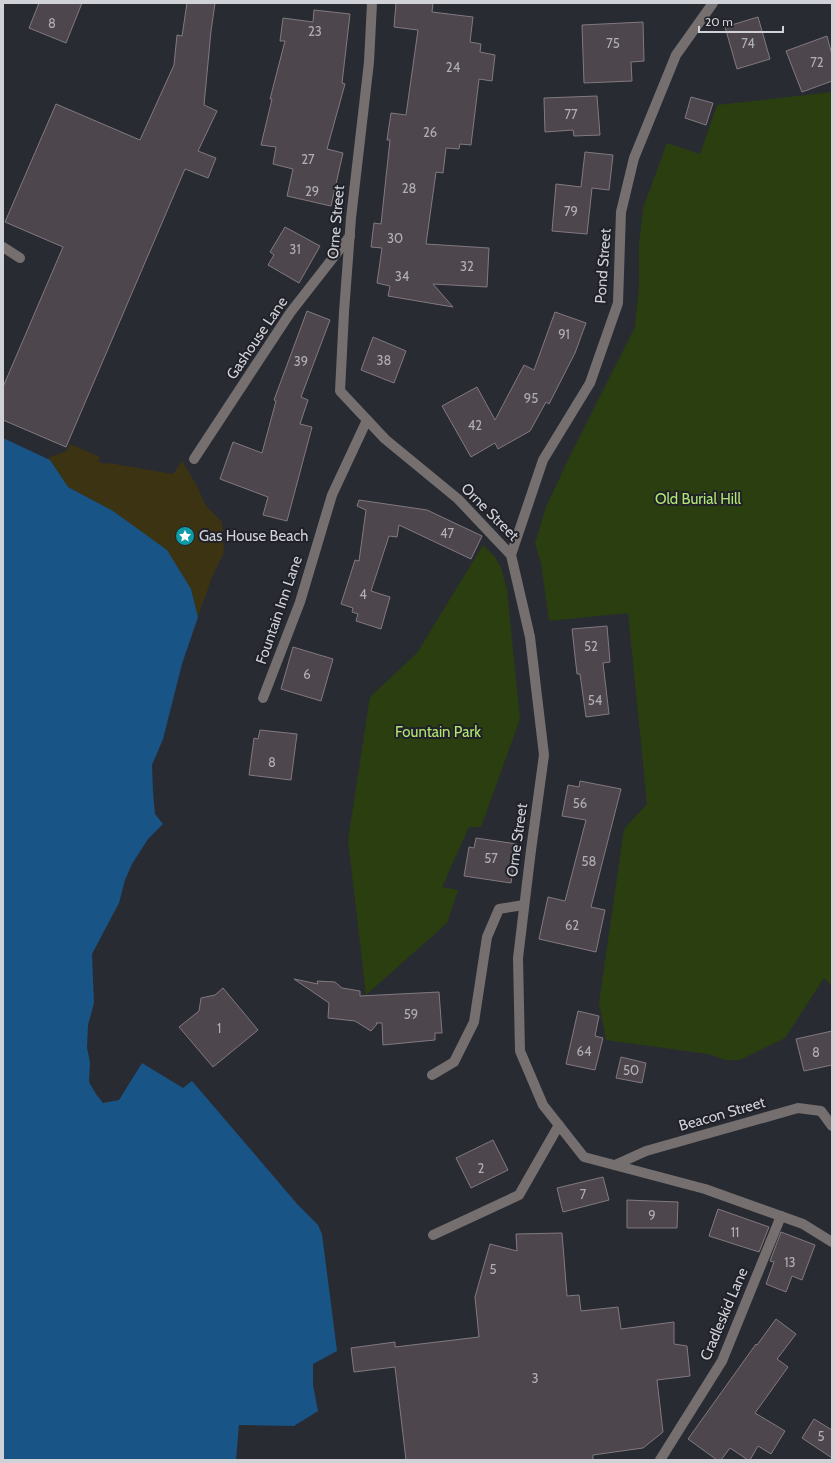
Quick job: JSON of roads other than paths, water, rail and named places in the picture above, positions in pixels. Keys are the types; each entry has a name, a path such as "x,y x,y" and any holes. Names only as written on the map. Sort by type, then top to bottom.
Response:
{"street":[{"name":"Orne Street","path":"372,3 369,62 350,236 340,391 385,439 458,499 511,554 530,636 544,754 518,958 520,1051 543,1105 559,1125"},
{"name":"Pond Street","path":"511,554 543,460 590,383 618,303 621,212 634,158 676,55 713,3"},
{"name":"Gashouse Lane","path":"194,460 290,313 350,236"},
{"path":"3,247 20,258"},
{"name":"Fountain Inn Lane","path":"263,698 300,602 332,495 367,420"},
{"path":"432,1075 454,1062 474,1022 487,937 499,909 524,905"},
{"name":"Beacon Street","path":"615,1165 646,1151 798,1108 821,1111 832,1126"},
{"path":"433,1235 519,1195 559,1125 584,1157 705,1189 803,1224 832,1242"},
{"name":"Cradleskid Lane","path":"660,1460 722,1361 780,1216"}],"water":[{"path":"3,438 50,460 68,487 113,511 167,550 191,589 198,617 182,664 163,739 152,765 155,814 163,824 148,839 132,864 125,880 119,903 92,954 94,1003 88,1025 87,1048 90,1062 89,1082 103,1103 119,1100 142,1063 183,1088 192,1081 298,1205 318,1225 322,1234 337,1351 313,1364 313,1385 318,1411 294,1426 239,1425 236,1460 3,1460"}],"place":[{"name":"Gas House Beach","path":"185,536"}],"park label":[{"name":"Old Burial Hill","path":"698,499"},
{"name":"Fountain Park","path":"438,732"}]}
